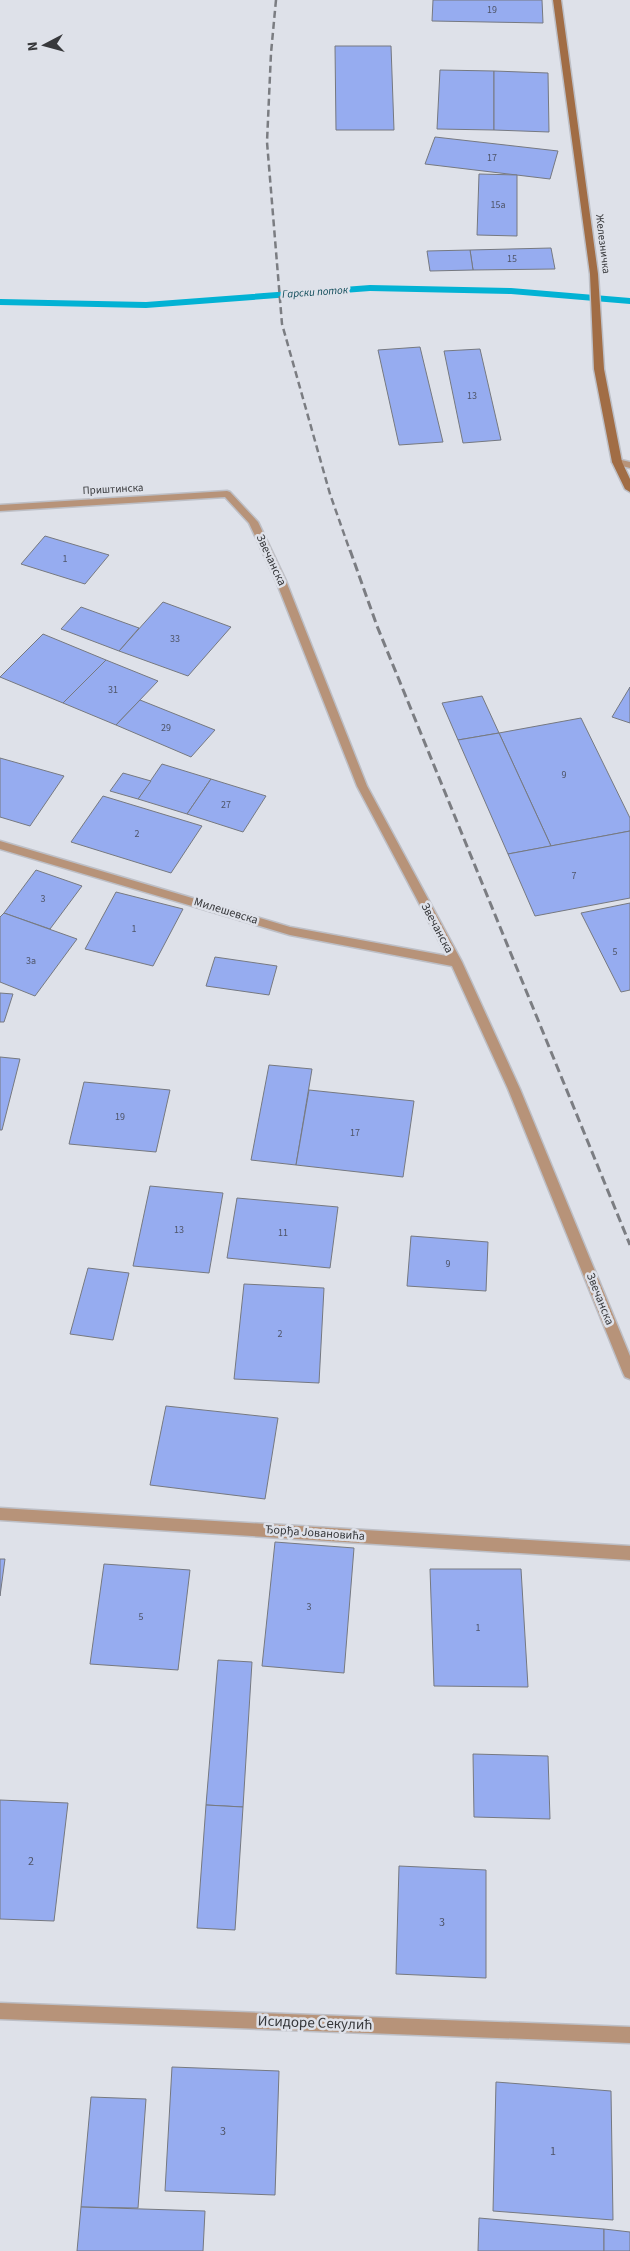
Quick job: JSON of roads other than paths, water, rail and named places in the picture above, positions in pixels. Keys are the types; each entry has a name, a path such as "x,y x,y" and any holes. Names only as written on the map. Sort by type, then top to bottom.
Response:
{"street":[{"name":"Железничка","path":"558,0 594,274 596,335 600,378 618,462 630,489"},
{"path":"618,462 630,465"},
{"name":"Приштинска","path":"0,508 227,494"},
{"name":"Звечанска","path":"227,494 254,522 281,581 362,786 456,962 514,1089 630,1373"},
{"name":"Милешевска","path":"0,845 290,931 456,962"},
{"name":"Ђорђа Јовановића","path":"0,1514 630,1553"},
{"name":"Исидоре Секулић","path":"0,2011 630,2035"}],"waterway":[{"name":"Гарски поток","path":"0,302 146,305 370,288 511,291 630,301"}],"railway":[{"path":"276,0 271,53 267,142 282,324 330,494 350,551"},
{"path":"350,550 377,626 630,1245"}]}
